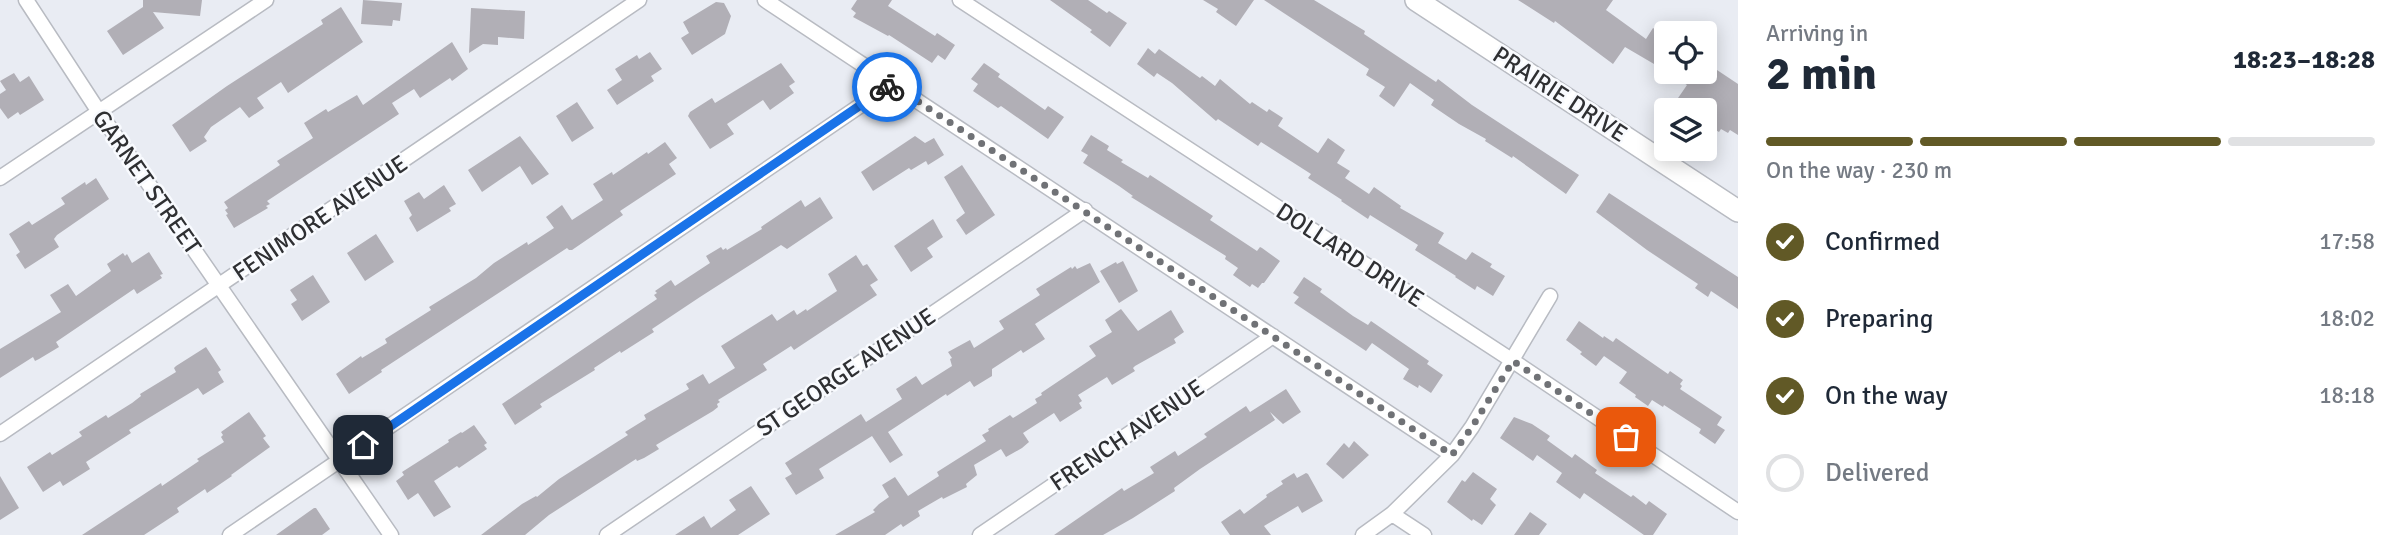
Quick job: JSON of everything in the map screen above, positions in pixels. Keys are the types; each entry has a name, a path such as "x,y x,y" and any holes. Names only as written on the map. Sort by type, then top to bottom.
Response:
{"street":[{"name":"GARNET STREET","path":"26,0 99,112 391,535"},
{"path":"0,178 266,0"},
{"name":"FENIMORE AVENUE","path":"0,434 639,0"},
{"path":"765,0 1452,455"},
{"name":"DOLLARD DRIVE","path":"960,0 1513,361 1738,512"},
{"name":"PRAIRIE DRIVE","path":"1416,0 1738,211"},
{"path":"230,535 892,84"},
{"name":"ST GEORGE AVENUE","path":"607,535 1084,210"},
{"path":"1363,535 1392,514 1452,455 1513,361 1550,296"},
{"name":"FRENCH AVENUE","path":"981,535 1273,336"},
{"path":"1392,514 1424,535"}],"building":[{"path":"143,0 202,0 200,16 153,12 164,28 123,55 107,31 143,7"},
{"path":"363,0 402,3 400,21 393,20 392,26 361,24"},
{"path":"857,0 892,0 888,6 935,36 937,33 955,45 945,60 938,55 932,63 889,35 853,17 856,13 851,9"},
{"path":"1050,0 1088,0 1127,23 1110,47 1090,32 1092,30"},
{"path":"1203,0 1254,0 1236,26 1216,12 1218,9"},
{"path":"1264,0 1314,0 1365,31 1364,34 1436,82 1438,79 1472,105 1579,175 1566,194 1513,156 1512,158 1431,105 1434,100 1410,83 1394,107 1379,96 1385,87 1366,75 1369,69"},
{"path":"1518,0 1613,0 1606,10 1646,39 1654,29 1654,64 1625,47 1613,64 1555,21 1554,23"},
{"path":"716,2 724,3 731,16 725,34 692,55 681,38 689,33 683,22"},
{"path":"341,7 363,42 288,93 281,82 257,98 264,108 249,118 240,107 211,127 204,137 207,141 190,152 172,125 323,24 321,20"},
{"path":"471,8 525,11 524,39 498,37 498,45 483,44 469,53"},
{"path":"452,42 468,69 420,98 414,89 392,103 399,114 267,201 270,204 266,206 268,208 234,228 226,215 228,214 225,210 228,208 224,202 280,165 277,161 313,138 304,123 326,109 328,112 357,95 363,105"},
{"path":"1148,48 1155,54 1159,49 1215,86 1220,79 1250,104 1252,102 1267,112 1269,109 1283,118 1278,126 1318,153 1328,138 1345,150 1337,163 1350,171 1345,178 1369,194 1374,187 1401,206 1400,208 1444,233 1438,243 1466,260 1472,252 1505,276 1493,296 1477,286 1475,290 1455,277 1415,250 1418,245 1370,215 1368,219 1308,178 1311,174 1261,142 1258,146 1218,119 1216,121 1157,73 1154,77 1137,64"},
{"path":"650,52 662,69 651,76 654,81 617,105 607,90 622,80 615,69 637,55 639,59"},
{"path":"781,63 795,82 789,86 794,93 770,110 763,100 727,124 734,134 710,149 688,116 690,112 712,98 715,103"},
{"path":"984,63 1000,74 998,77 1045,110 1048,106 1064,117 1048,139 1001,106 998,108 973,91 978,84 971,79"},
{"path":"1717,70 1738,84 1738,135 1730,130 1728,133 1721,129 1717,131 1717,98 1678,98 1687,85 1717,84"},
{"path":"14,73 20,82 29,76 44,100 8,119 0,108 0,94 6,90 0,81"},
{"path":"577,102 594,128 572,142 556,116"},
{"path":"1091,135 1109,146 1107,150 1123,160 1121,162 1148,178 1150,175 1213,216 1210,220 1257,251 1260,247 1280,261 1264,283 1258,288 1252,284 1250,287 1233,275 1238,268 1225,259 1226,256 1131,197 1133,196 1083,163 1088,155 1081,151"},
{"path":"520,136 549,174 532,185 520,166 482,192 468,170"},
{"path":"915,136 925,143 934,138 944,155 928,165 926,161 911,170 909,168 873,191 861,172"},
{"path":"665,142 677,158 669,164 676,174 620,211 623,215 572,250 567,248 381,370 382,372 349,394 336,374 361,356 362,358 387,343 385,339 431,310 429,307 476,278 494,263 554,228 546,217 562,205 572,220 603,200 593,184 612,172 613,175"},
{"path":"962,165 995,215 966,235 956,220 965,213 944,177"},
{"path":"96,178 109,199 57,235 54,239 59,247 25,269 16,255 20,252 9,234 29,221 32,225 65,204 61,198"},
{"path":"444,185 456,204 449,208 451,211 417,232 404,201 419,192 424,199"},
{"path":"1609,193 1738,277 1738,309 1711,291 1708,297 1695,288 1698,284 1596,212"},
{"path":"820,197 833,218 787,249 781,245 700,297 652,329 654,332 540,404 542,407 515,425 502,404 657,299 655,291 671,280 675,286 710,263 706,256 721,247 727,250 762,229 761,227 801,200 805,207"},
{"path":"933,219 943,237 927,248 933,257 911,272 894,246"},
{"path":"376,234 394,262 365,281 347,253"},
{"path":"149,252 163,274 160,275 162,278 137,294 134,289 56,342 59,347 35,361 33,357 0,378 0,349 61,312 50,295 68,284 76,296 111,271 107,264 123,253 125,256 127,254 132,263"},
{"path":"856,255 863,266 867,264 878,280 870,285 877,295 794,350 791,346 763,364 767,370 718,400 718,407 713,411 656,445 659,449 644,458 637,461 636,459 549,515 525,535 481,535 522,504 537,497 559,479 628,435 625,432 646,419 644,415 689,389 686,384 703,374 709,384 735,368 721,346 772,314 777,321 794,310 797,315 837,291 828,274"},
{"path":"1123,261 1138,291 1119,303 1100,271"},
{"path":"1090,263 1100,282 1035,324 1045,339 1023,353 1021,350 992,369 992,376 974,387 970,381 888,432 903,455 890,463 872,436 819,469 824,478 796,495 785,478 792,474 785,463 861,414 866,422 902,399 896,389 916,376 922,385 952,366 952,358 948,352 970,340 974,348 1004,329 999,321 1040,295 1036,289 1071,267 1072,269 1075,266 1077,269"},
{"path":"313,275 330,302 302,321 291,304 297,300 290,290"},
{"path":"1304,277 1353,316 1368,325 1371,321 1429,361 1427,364 1443,375 1431,393 1403,379 1409,369 1372,343 1366,351 1294,303 1299,297 1293,293"},
{"path":"1121,309 1138,331 1171,310 1184,332 1174,339 1176,343 1135,366 1135,371 1112,385 1107,377 1078,395 1082,408 1060,422 1054,413 1023,433 1029,442 1022,448 1006,457 1001,449 974,465 977,475 966,484 967,487 918,511 920,516 903,527 901,524 885,535 835,535 875,512 873,510 889,497 882,485 895,477 908,496 939,476 937,472 986,441 982,435 989,431 988,429 1037,403 1035,399 1042,395 1041,393 1096,356 1089,346 1112,332 1105,320"},
{"path":"1579,321 1603,338 1604,336 1613,342 1616,338 1668,374 1670,371 1683,380 1680,389 1722,417 1717,425 1725,430 1715,444 1699,433 1701,429 1664,405 1663,407 1652,400 1648,406 1635,397 1636,395 1619,383 1627,372 1604,356 1596,366 1580,354 1582,352 1566,340"},
{"path":"206,347 221,370 218,372 224,382 203,395 198,388 129,430 131,433 86,462 90,469 63,486 60,481 43,492 27,467 82,436 79,432 106,415 108,418 132,403 140,394 176,372 176,366"},
{"path":"1286,389 1301,412 1283,424 1270,412 1275,420 1200,469 1174,488 1175,491 1103,535 1054,535 1122,488 1124,491 1154,473 1150,467 1175,451 1178,456 1207,437 1204,434 1246,406 1250,412"},
{"path":"249,412 266,436 263,438 270,447 232,476 207,493 205,489 177,508 179,512 144,535 82,535 199,461 197,459 224,442 221,432"},
{"path":"1514,417 1532,424 1550,436 1547,440 1572,458 1575,454 1597,470 1595,473 1631,497 1633,495 1646,505 1649,501 1667,514 1653,535 1644,535 1584,493 1580,499 1556,482 1562,473 1537,455 1533,461 1500,438"},
{"path":"474,425 487,443 484,445 487,449 434,481 451,507 434,517 418,493 408,500 396,481 404,475 402,472"},
{"path":"1354,441 1369,455 1343,479 1326,464 1344,443 1349,448"},
{"path":"1473,472 1497,489 1490,499 1496,505 1482,525 1473,519 1472,521 1447,502 1462,480 1465,482"},
{"path":"1294,473 1297,478 1308,474 1323,501 1302,513 1298,506 1264,526 1271,535 1230,535 1221,522 1240,509 1244,514"},
{"path":"0,476 19,508 0,520"},
{"path":"751,486 770,514 738,535 675,535 704,516 711,528 736,510 729,500"},
{"path":"314,508 330,529 322,535 276,535"},
{"path":"1530,512 1547,524 1539,535 1514,535"}],"way so far":[{"path":"887,87 892,84 1452,455 1513,361 1626,437"}],"route":[{"path":"363,445 887,87"}]}
